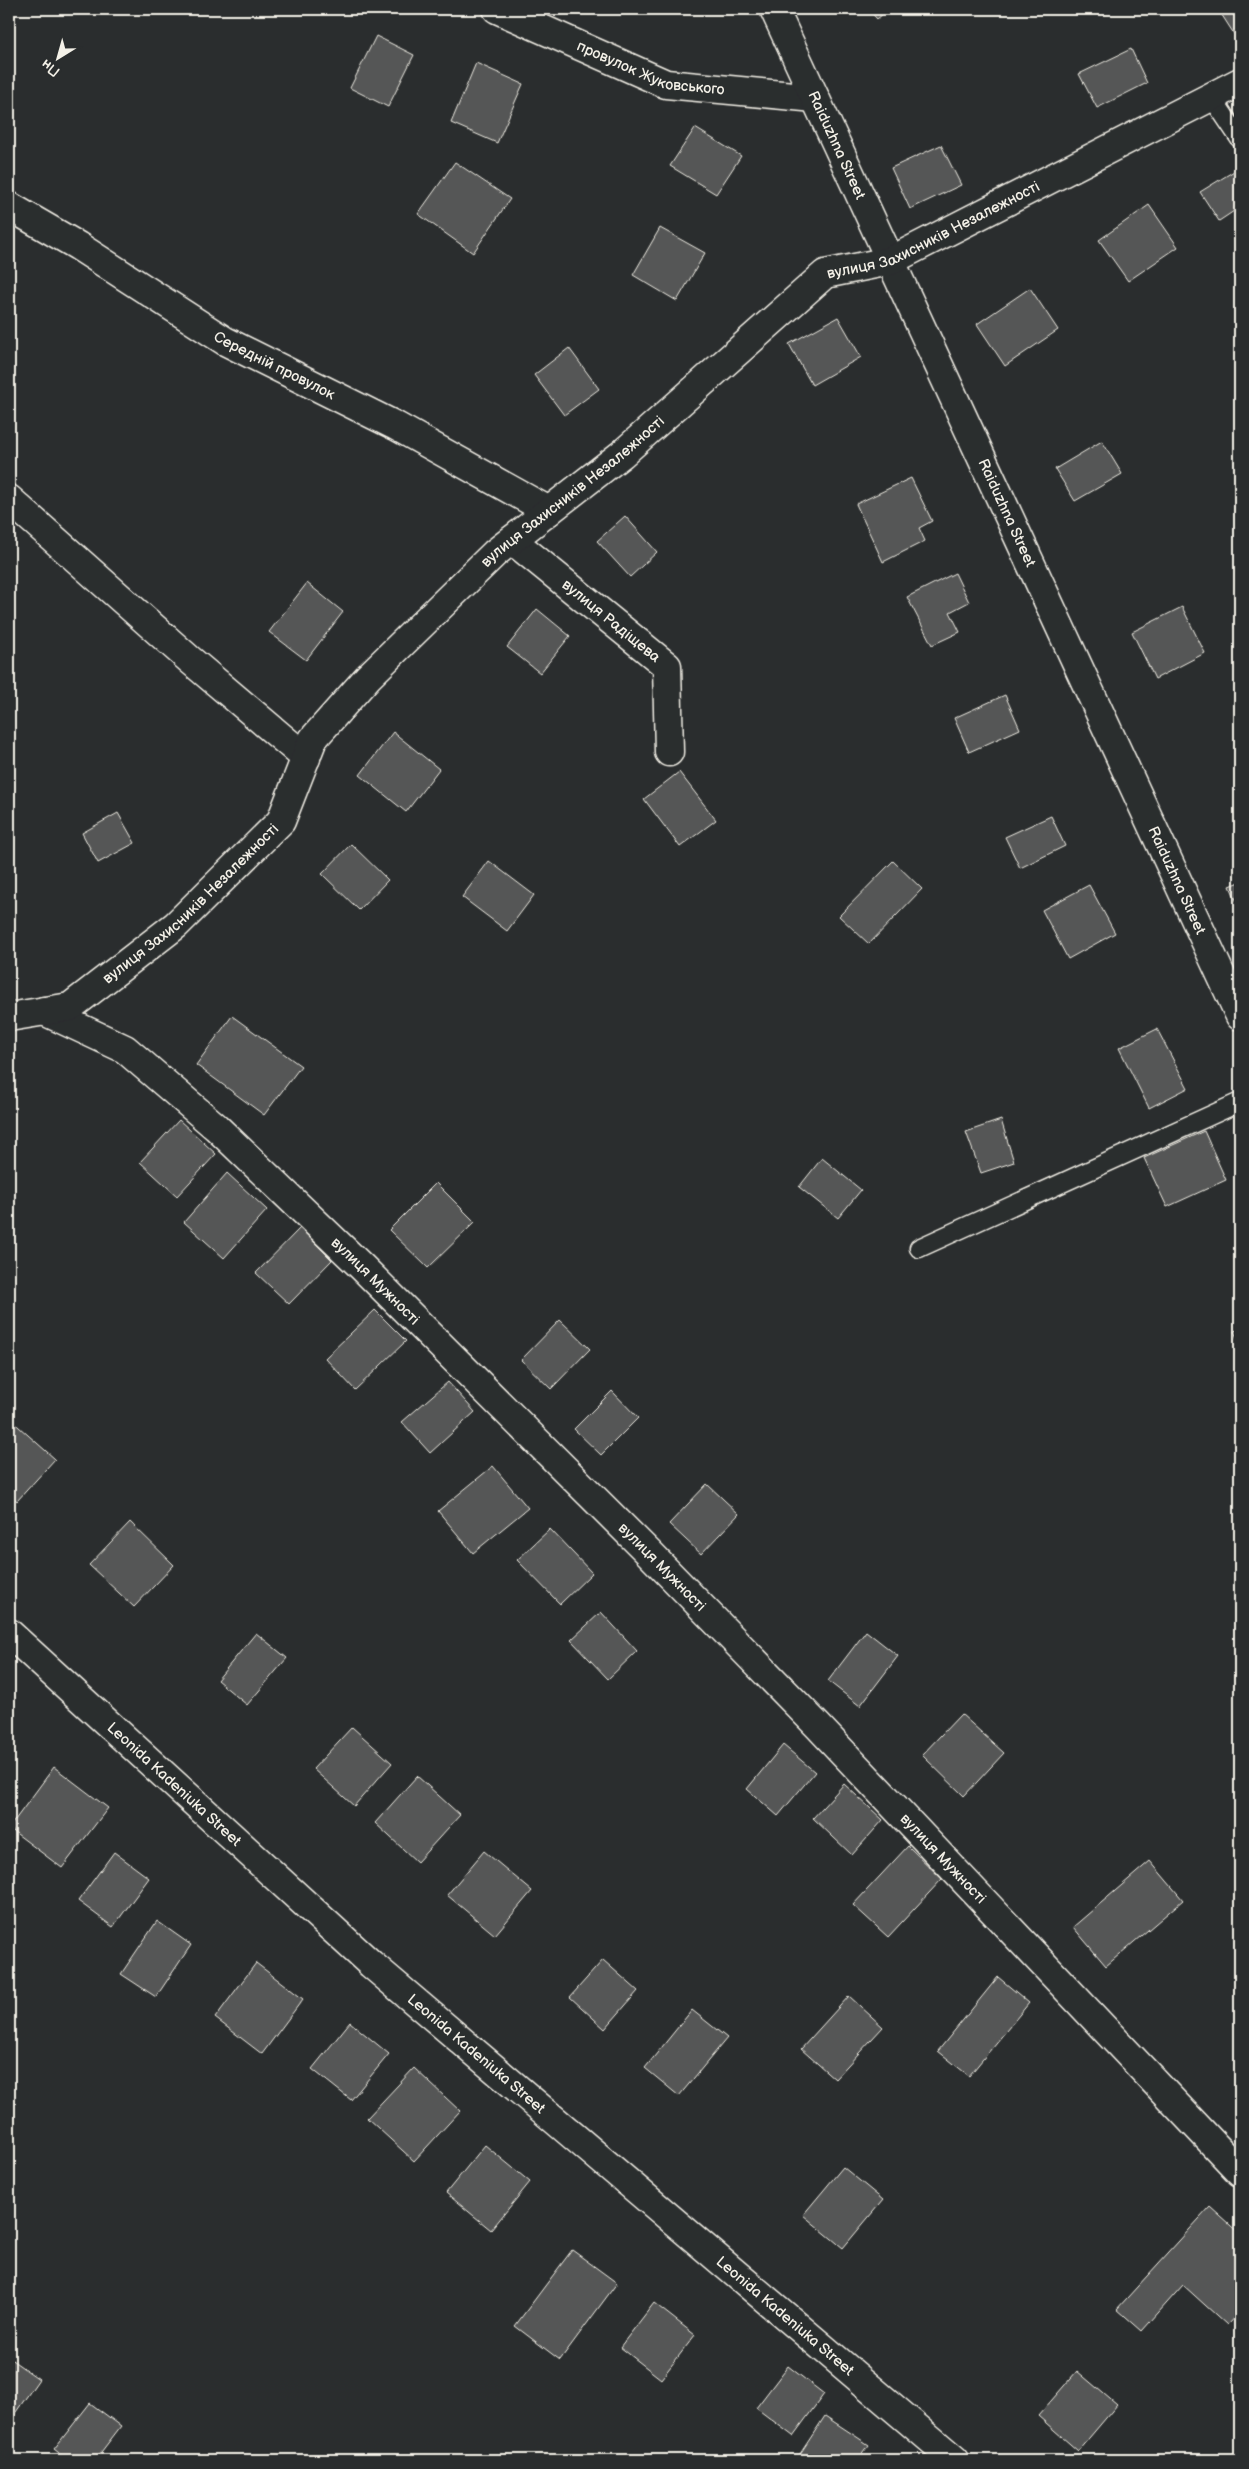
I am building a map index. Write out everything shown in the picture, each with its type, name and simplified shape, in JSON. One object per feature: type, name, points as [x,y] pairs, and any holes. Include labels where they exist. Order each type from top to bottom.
[{"type":"street","name":"провулок Жуковського","points":[[496,9],[666,84],[815,98]]},
{"type":"street","name":"Raiduzhna Street","points":[[774,9],[1240,1016]]},
{"type":"street","name":"вулиця Захисників Незалежності","points":[[9,1017],[70,1007],[176,925],[281,821],[313,739],[368,677],[495,553],[622,454],[825,274],[890,261],[1240,82]]},
{"type":"street","name":"Середній провулок","points":[[9,206],[78,246],[164,304],[225,341],[396,426],[549,511]]},
{"type":"street","points":[[9,499],[189,659],[306,758]]},
{"type":"street","name":"вулиця Радіщева","points":[[512,540],[668,666],[668,752]]},
{"type":"street","name":"вулиця Мужності","points":[[44,1011],[125,1049],[216,1127],[362,1267],[641,1545],[818,1726],[1240,2172]]},
{"type":"street","name":"Leonida Kadeniuka Street","points":[[9,1633],[371,1964],[955,2460]]},
{"type":"lane","points":[[1211,96],[1240,139]]},
{"type":"lane","points":[[919,1248],[1240,1102]]},
{"type":"building","points":[[868,9],[889,9],[877,19]]},
{"type":"building","points":[[1218,9],[1240,9],[1240,34],[1236,37]]},
{"type":"building","points":[[376,36],[414,55],[388,107],[350,88]]},
{"type":"building","points":[[1131,49],[1147,83],[1097,108],[1079,74]]},
{"type":"building","points":[[476,63],[523,84],[497,143],[451,123]]},
{"type":"building","points":[[695,128],[741,156],[716,194],[670,166]]},
{"type":"building","points":[[941,145],[961,185],[910,209],[891,168]]},
{"type":"building","points":[[455,162],[510,199],[473,253],[418,214]]},
{"type":"building","points":[[1239,168],[1240,207],[1219,221],[1200,192]]},
{"type":"building","points":[[1149,205],[1178,247],[1128,281],[1099,240]]},
{"type":"building","points":[[660,228],[705,253],[677,301],[633,275]]},
{"type":"building","points":[[1030,288],[1058,330],[1005,366],[977,324]]},
{"type":"building","points":[[838,317],[861,357],[812,385],[789,344]]},
{"type":"building","points":[[569,348],[599,389],[564,415],[534,375]]},
{"type":"building","points":[[1102,441],[1122,474],[1075,501],[1055,469]]},
{"type":"building","points":[[911,478],[932,521],[919,528],[925,541],[883,562],[856,504]]},
{"type":"building","points":[[625,516],[657,552],[630,577],[597,541]]},
{"type":"building","points":[[955,573],[969,602],[950,612],[960,632],[932,645],[907,597]]},
{"type":"building","points":[[307,583],[343,612],[306,660],[269,632]]},
{"type":"building","points":[[1182,607],[1205,653],[1155,679],[1132,632]]},
{"type":"building","points":[[537,609],[570,636],[540,673],[507,647]]},
{"type":"building","points":[[1005,695],[1020,729],[969,752],[954,718]]},
{"type":"building","points":[[393,732],[439,769],[406,812],[360,775]]},
{"type":"building","points":[[679,772],[716,820],[680,847],[644,799]]},
{"type":"building","points":[[118,813],[135,843],[98,863],[82,833]]},
{"type":"building","points":[[1051,816],[1065,846],[1020,868],[1005,837]]},
{"type":"building","points":[[351,844],[388,880],[359,910],[322,874]]},
{"type":"building","points":[[489,861],[534,895],[507,931],[462,897]]},
{"type":"building","points":[[893,861],[922,889],[869,944],[839,916]]},
{"type":"building","points":[[1240,882],[1240,909],[1230,886]]},
{"type":"building","points":[[1089,885],[1115,933],[1068,959],[1042,910]]},
{"type":"building","points":[[232,1016],[301,1066],[264,1115],[196,1065]]},
{"type":"building","points":[[1157,1029],[1188,1088],[1149,1108],[1119,1048]]},
{"type":"building","points":[[179,1120],[216,1154],[177,1196],[140,1162]]},
{"type":"building","points":[[1001,1120],[1014,1162],[981,1173],[966,1132]]},
{"type":"building","points":[[1204,1131],[1226,1180],[1167,1207],[1144,1158]]},
{"type":"building","points":[[822,1158],[861,1190],[838,1218],[799,1187]]},
{"type":"building","points":[[227,1173],[267,1210],[224,1258],[184,1222]]},
{"type":"building","points":[[436,1183],[475,1222],[428,1268],[389,1230]]},
{"type":"building","points":[[300,1228],[332,1260],[289,1304],[256,1273]]},
{"type":"building","points":[[375,1310],[406,1341],[355,1390],[325,1358]]},
{"type":"building","points":[[560,1320],[590,1349],[551,1389],[521,1360]]},
{"type":"building","points":[[1240,1329],[1240,1345],[1234,1331]]},
{"type":"building","points":[[448,1382],[475,1412],[430,1453],[402,1422]]},
{"type":"building","points":[[612,1391],[638,1418],[601,1455],[574,1429]]},
{"type":"building","points":[[10,1419],[55,1459],[17,1501],[9,1494]]},
{"type":"building","points":[[493,1466],[528,1508],[473,1553],[438,1511]]},
{"type":"building","points":[[707,1484],[739,1514],[701,1554],[669,1524]]},
{"type":"building","points":[[130,1522],[174,1565],[134,1607],[89,1565]]},
{"type":"building","points":[[550,1529],[592,1573],[560,1604],[517,1560]]},
{"type":"building","points":[[601,1612],[637,1651],[608,1679],[571,1640]]},
{"type":"building","points":[[866,1631],[898,1656],[860,1706],[828,1681]]},
{"type":"building","points":[[256,1633],[287,1658],[247,1705],[217,1680]]},
{"type":"building","points":[[961,1714],[1004,1753],[964,1796],[922,1755]]},
{"type":"building","points":[[352,1727],[392,1763],[354,1806],[313,1769]]},
{"type":"building","points":[[783,1745],[815,1772],[778,1816],[747,1789]]},
{"type":"building","points":[[54,1767],[108,1808],[62,1868],[9,1828]]},
{"type":"building","points":[[417,1776],[460,1815],[417,1862],[375,1823]]},
{"type":"building","points":[[844,1784],[883,1820],[852,1855],[813,1818]]},
{"type":"building","points":[[908,1846],[942,1879],[888,1937],[853,1905]]},
{"type":"building","points":[[484,1851],[532,1891],[495,1935],[447,1895]]},
{"type":"building","points":[[114,1852],[149,1878],[113,1927],[78,1901]]},
{"type":"building","points":[[1150,1861],[1183,1900],[1106,1966],[1073,1927]]},
{"type":"building","points":[[157,1921],[191,1945],[156,1997],[121,1974]]},
{"type":"building","points":[[603,1960],[638,1991],[605,2029],[570,1997]]},
{"type":"building","points":[[256,1963],[303,1999],[262,2054],[215,2018]]},
{"type":"building","points":[[998,1977],[1029,2003],[969,2076],[938,2051]]},
{"type":"building","points":[[849,1996],[883,2027],[835,2079],[801,2049]]},
{"type":"building","points":[[692,2010],[727,2038],[679,2096],[645,2068]]},
{"type":"building","points":[[350,2022],[389,2054],[351,2100],[312,2069]]},
{"type":"building","points":[[414,2068],[460,2111],[414,2161],[367,2118]]},
{"type":"building","points":[[485,2145],[530,2182],[491,2230],[446,2193]]},
{"type":"building","points":[[843,2167],[883,2200],[843,2248],[803,2215]]},
{"type":"building","points":[[1210,2207],[1240,2234],[1240,2311],[1227,2325],[1183,2285],[1142,2331],[1117,2309]]},
{"type":"building","points":[[572,2250],[617,2283],[560,2360],[515,2326]]},
{"type":"building","points":[[654,2303],[695,2335],[661,2379],[620,2347]]},
{"type":"building","points":[[9,2358],[39,2379],[9,2422]]},
{"type":"building","points":[[788,2366],[824,2394],[793,2436],[756,2408]]},
{"type":"building","points":[[1077,2371],[1117,2405],[1078,2451],[1038,2416]]},
{"type":"building","points":[[90,2403],[121,2426],[95,2460],[68,2460],[54,2449]]},
{"type":"building","points":[[825,2416],[869,2445],[858,2460],[796,2460]]}]
